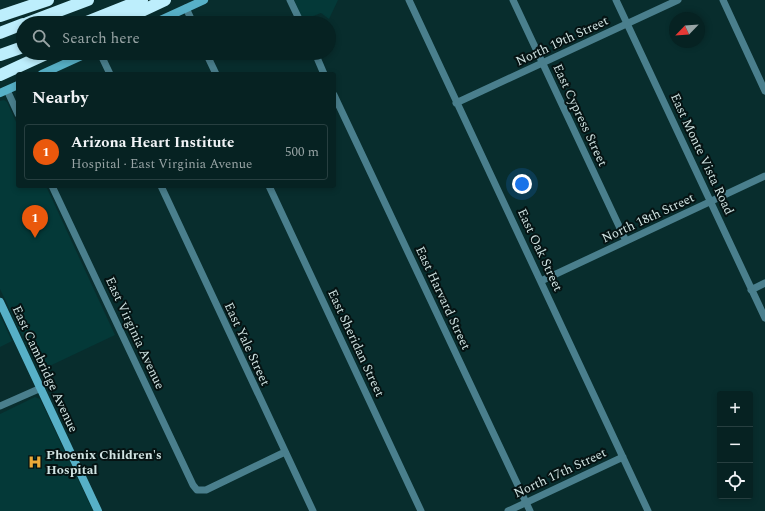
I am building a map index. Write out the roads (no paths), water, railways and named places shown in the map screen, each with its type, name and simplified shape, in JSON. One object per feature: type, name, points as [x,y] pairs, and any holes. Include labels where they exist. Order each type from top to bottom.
[{"type":"highway","points":[[0,16],[48,0]]},
{"type":"highway","points":[[46,16],[88,0]]},
{"type":"highway","points":[[102,16],[142,0]]},
{"type":"highway","points":[[131,16],[166,0]]},
{"type":"highway","points":[[0,33],[16,27]]},
{"type":"highway","points":[[0,55],[16,49]]},
{"type":"highway","points":[[0,75],[33,60]]},
{"type":"street","points":[[169,16],[204,0]]},
{"type":"street","points":[[290,0],[298,16]]},
{"type":"street","name":"East Oak Street","points":[[409,0],[648,511]]},
{"type":"street","name":"East Cypress Street","points":[[513,0],[626,241]]},
{"type":"street","name":"East Monte Vista Road","points":[[616,0],[765,318]]},
{"type":"street","name":"North 19th Street","points":[[456,103],[678,0]]},
{"type":"street","points":[[722,0],[765,91]]},
{"type":"street","points":[[186,8],[190,16]]},
{"type":"street","points":[[46,72],[73,60]]},
{"type":"street","points":[[103,60],[109,72]]},
{"type":"street","points":[[209,60],[215,72]]},
{"type":"street","points":[[318,60],[323,72]]},
{"type":"street","points":[[16,86],[3,92],[16,111]]},
{"type":"street","name":"East Harvard Street","points":[[336,99],[530,511]]},
{"type":"street","name":"North 18th Street","points":[[541,281],[765,176]]},
{"type":"street","name":"East Virginia Avenue","points":[[53,188],[197,490],[206,490],[285,452]]},
{"type":"street","name":"East Yale Street","points":[[162,188],[313,511]]},
{"type":"street","name":"East Sheridan Street","points":[[271,188],[421,511]]},
{"type":"street","points":[[751,290],[765,283]]},
{"type":"street","name":"East Cambridge Avenue","points":[[0,302],[98,511]]},
{"type":"street","points":[[0,406],[41,388]]},
{"type":"street","name":"North 17th Street","points":[[508,511],[623,457]]},
{"type":"place","name":"Arizona Heart Institute","points":[[35,238]]},
{"type":"place","name":"Phoenix Children's Hospital","points":[[35,462]]}]
